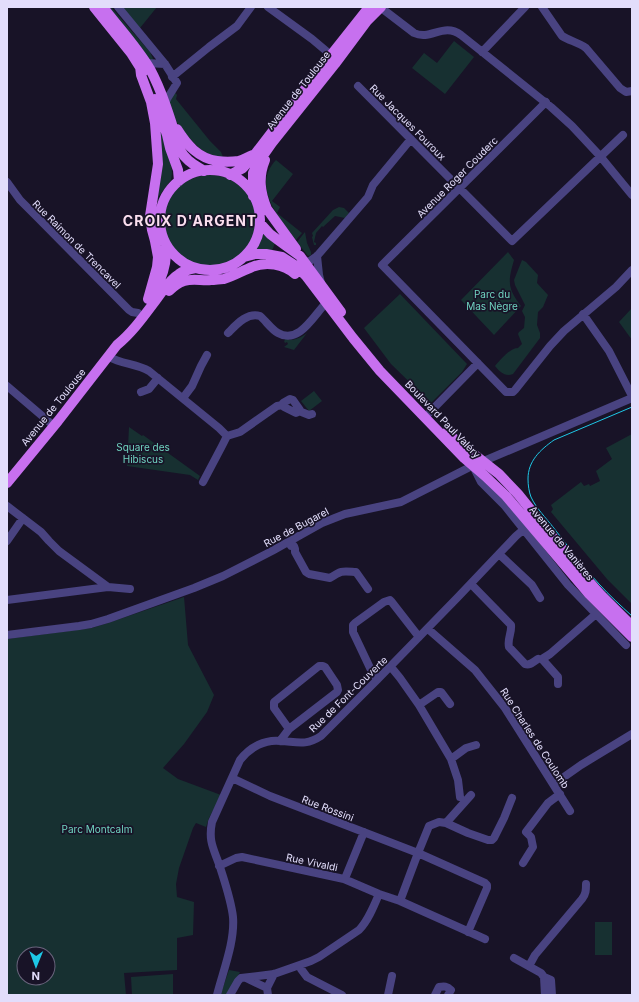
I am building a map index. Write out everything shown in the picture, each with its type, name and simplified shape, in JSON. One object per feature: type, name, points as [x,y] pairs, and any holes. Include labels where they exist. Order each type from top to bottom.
[{"type":"main road","points":[[94,7],[131,53],[143,64],[178,170],[179,181]]},
{"type":"main road","points":[[103,7],[134,46],[143,64],[158,86],[182,155],[204,171]]},
{"type":"main road","name":"Avenue de Toulouse","points":[[230,175],[243,168],[252,158],[331,55],[374,8]]},
{"type":"main road","name":"Avenue de Toulouse","points":[[254,196],[253,173],[258,163],[374,8]]},
{"type":"main road","points":[[143,64],[141,76],[151,102],[155,123],[158,164],[150,216],[158,257],[149,303]]},
{"type":"main road","points":[[171,122],[176,126],[189,146],[205,158],[230,162],[255,154]]},
{"type":"main road","points":[[272,143],[272,147],[265,159],[260,175],[261,192],[268,209],[302,259]]},
{"type":"main road","points":[[204,171],[218,171],[230,175],[244,184],[254,196],[259,209],[260,223],[257,237],[244,258],[232,265],[214,270],[196,268],[175,256],[165,243],[160,226],[160,217],[164,200],[169,192],[179,181],[191,174],[204,171]]},
{"type":"main road","name":"Boulevard Paul Valéry","points":[[260,223],[274,237],[302,259],[326,303],[380,371],[472,466]]},
{"type":"main road","name":"Avenue de Toulouse","points":[[117,345],[126,338],[149,303],[160,281],[166,267],[167,256],[165,243]]},
{"type":"main road","name":"Boulevard Paul Valéry","points":[[244,258],[255,254],[266,254],[282,257],[296,266],[319,288],[370,349],[429,413],[452,437],[483,462]]},
{"type":"main road","points":[[149,303],[183,281],[223,279],[251,267],[265,264],[278,265],[291,270],[319,288]]},
{"type":"main road","name":"Avenue de Toulouse","points":[[7,483],[109,357],[121,336],[138,313],[179,274],[186,270],[196,268]]},
{"type":"main road","name":"Avenue de Vanières","points":[[483,462],[498,474],[518,494],[585,577],[632,626]]},
{"type":"main road","name":"Avenue de Vanières","points":[[472,466],[506,496],[629,641]]},
{"type":"street","points":[[118,7],[175,80]]},
{"type":"street","points":[[165,104],[175,80],[237,26],[251,7]]},
{"type":"street","points":[[268,7],[312,39],[331,55]]},
{"type":"street","points":[[482,52],[525,7]]},
{"type":"street","points":[[542,7],[562,36],[566,39],[581,44],[620,88],[626,92],[632,91]]},
{"type":"street","points":[[374,8],[419,35],[445,30],[454,30],[461,35],[546,102],[572,126],[600,156],[632,195]]},
{"type":"street","points":[[143,64],[164,64]]},
{"type":"street","name":"Rue Jacques Fouroux","points":[[358,86],[512,241],[600,156]]},
{"type":"street","name":"Avenue Roger Couderc","points":[[478,363],[382,266],[546,102]]},
{"type":"street","points":[[600,156],[623,135]]},
{"type":"street","points":[[302,259],[310,261],[317,256],[368,198],[373,185],[411,139]]},
{"type":"street","name":"Rue Raimon de Trencavel","points":[[7,182],[20,200],[55,236],[129,310],[138,313]]},
{"type":"street","points":[[317,256],[319,288]]},
{"type":"street","points":[[429,413],[478,363],[506,392],[513,392],[564,331],[616,287],[632,270]]},
{"type":"street","points":[[228,333],[242,319],[257,315],[260,316],[277,333],[294,335],[302,331],[326,303]]},
{"type":"street","points":[[583,314],[609,351],[632,397]]},
{"type":"street","points":[[183,398],[192,386],[207,355]]},
{"type":"street","points":[[109,357],[116,361],[142,367],[220,428],[227,436]]},
{"type":"street","points":[[141,392],[149,389],[158,378]]},
{"type":"street","points":[[7,386],[54,426]]},
{"type":"street","name":"Rue de Bugarel","points":[[7,635],[79,626],[108,619],[194,588],[219,578],[272,551],[292,547],[322,523],[345,514],[402,502],[472,466],[632,397]]},
{"type":"street","points":[[203,482],[227,436],[240,432],[278,406],[283,405],[296,413],[299,411],[309,415],[312,414]]},
{"type":"street","name":"Boulevard Paul Valéry","points":[[472,466],[481,482],[505,506],[568,586],[596,614],[629,641]]},
{"type":"street","points":[[7,506],[42,532],[59,551],[108,588]]},
{"type":"street","points":[[7,541],[23,518]]},
{"type":"street","name":"Rue de Font-Couverte","points":[[216,995],[231,945],[233,927],[231,906],[211,843],[210,831],[212,822],[240,760],[250,749],[271,741],[280,740],[301,743],[314,740],[321,736],[391,667],[516,536],[524,530]]},
{"type":"street","points":[[292,547],[306,572],[309,574],[330,578],[342,571],[356,572],[368,589]]},
{"type":"street","points":[[499,554],[532,585],[540,598]]},
{"type":"street","points":[[471,584],[511,625],[512,628],[508,644],[509,647],[524,664],[530,664],[538,659]]},
{"type":"street","points":[[7,600],[108,588],[130,589]]},
{"type":"street","points":[[377,680],[353,632],[353,625],[355,622],[384,602],[390,600],[419,637]]},
{"type":"street","points":[[558,684],[558,677],[542,659],[550,654],[596,614]]},
{"type":"street","name":"Rue Charles de Coulomb","points":[[428,629],[477,672],[507,710],[570,811]]},
{"type":"street","points":[[280,740],[289,729],[337,692],[337,685],[325,667],[319,666],[275,700],[274,708],[289,729]]},
{"type":"street","points":[[391,667],[419,706],[451,759],[458,780],[460,797]]},
{"type":"street","points":[[419,706],[438,692],[441,692],[450,704]]},
{"type":"street","points":[[554,784],[581,765],[632,734]]},
{"type":"street","points":[[451,759],[466,748],[476,745]]},
{"type":"street","name":"Rue Rossini","points":[[232,778],[270,796],[418,853],[485,883],[487,888],[468,932]]},
{"type":"street","points":[[523,864],[533,847],[531,837],[526,832],[548,803],[560,794]]},
{"type":"street","points":[[446,823],[471,795]]},
{"type":"street","points":[[400,901],[429,826],[438,822],[446,823],[468,833],[492,840],[504,818],[512,798]]},
{"type":"street","points":[[344,879],[364,832]]},
{"type":"street","name":"Rue Vivaldi","points":[[219,866],[236,858],[242,857],[344,879],[400,901],[485,939]]},
{"type":"street","points":[[529,966],[535,955],[585,895],[586,884]]},
{"type":"street","points":[[230,995],[241,978],[274,974],[300,965],[319,957],[359,930],[379,894]]},
{"type":"street","points":[[514,958],[551,980],[552,995]]},
{"type":"street","points":[[300,965],[301,970],[307,977],[342,995]]},
{"type":"street","points":[[245,977],[268,992],[274,974]]},
{"type":"street","points":[[388,995],[392,976]]},
{"type":"street","points":[[544,977],[544,995]]},
{"type":"street","points":[[434,995],[439,987],[444,986],[450,990],[448,995]]},
{"type":"green space","points":[[106,7],[111,7],[150,52],[154,61],[148,61]]},
{"type":"green space","points":[[122,7],[157,7],[140,28]]},
{"type":"green space","points":[[454,41],[474,57],[445,94],[412,68],[424,53],[437,63]]},
{"type":"green space","points":[[174,91],[177,95],[176,99],[210,141],[221,152],[223,157],[212,155],[202,150],[188,137],[179,125],[169,106]]},
{"type":"green space","points":[[156,116],[171,162],[172,173],[171,180],[159,196],[156,205]]},
{"type":"green space","points":[[276,160],[293,174],[272,201],[280,207],[277,213],[302,233],[296,240],[282,222],[270,202],[267,191],[266,180],[269,170]]},
{"type":"green space","points":[[210,175],[228,179],[242,189],[252,203],[256,221],[252,239],[242,253],[228,263],[210,267],[192,263],[178,253],[168,239],[164,221],[168,203],[178,189],[192,179]]},
{"type":"green space","points":[[339,207],[344,208],[349,213],[345,218],[335,216],[323,227],[322,226],[316,233],[314,242],[316,245],[314,245],[312,233],[333,210]]},
{"type":"green space","points":[[263,232],[275,243],[272,251],[255,251]]},
{"type":"green space","points":[[305,232],[307,243],[311,252],[311,255],[308,256],[297,242]]},
{"type":"green space","name":"Parc du Mas Nègre","points":[[508,252],[514,260],[510,279],[511,289],[516,300],[521,306],[494,335],[461,300]]},
{"type":"green space","points":[[522,260],[526,262],[538,275],[537,283],[548,295],[543,307],[538,312],[537,325],[540,338],[513,374],[508,375],[501,372],[495,366],[509,352],[518,348],[522,344],[518,334],[524,328],[525,317],[522,311],[525,305],[514,280]]},
{"type":"green space","points":[[400,294],[467,364],[462,372],[431,403],[391,364],[364,328]]},
{"type":"green space","points":[[632,308],[632,340],[619,322]]},
{"type":"green space","points":[[307,333],[294,350],[284,347],[288,344],[284,341],[285,338],[289,338],[289,340],[294,339]]},
{"type":"green space","points":[[314,391],[322,401],[309,411],[301,401]]},
{"type":"green space","name":"Square des Hibiscus","points":[[129,427],[142,436],[143,435],[200,476],[198,480],[190,475],[127,466]]},
{"type":"green space","points":[[632,434],[632,604],[607,579],[551,512],[553,509],[551,505],[581,482],[584,486],[589,484],[590,486],[600,481],[596,471],[612,459],[606,448]]},
{"type":"green space","name":"Parc Montcalm","points":[[184,597],[188,645],[214,695],[207,712],[184,744],[163,768],[178,779],[221,795],[206,827],[196,823],[193,828],[179,868],[176,884],[177,897],[194,902],[193,935],[177,938],[177,970],[124,973],[126,995],[7,995],[7,639],[92,628]]},
{"type":"green space","points":[[595,922],[612,922],[612,955],[595,955]]},
{"type":"green space","points":[[229,970],[240,972],[228,995],[223,995],[221,993]]},
{"type":"green space","points":[[173,974],[173,995],[132,995],[131,977]]},
{"type":"tram line","points":[[632,407],[554,440],[536,456],[530,467],[528,479],[530,495],[538,509],[593,577],[632,616]]},
{"type":"district","name":"CROIX D'ARGENT","points":[[190,221]]}]
